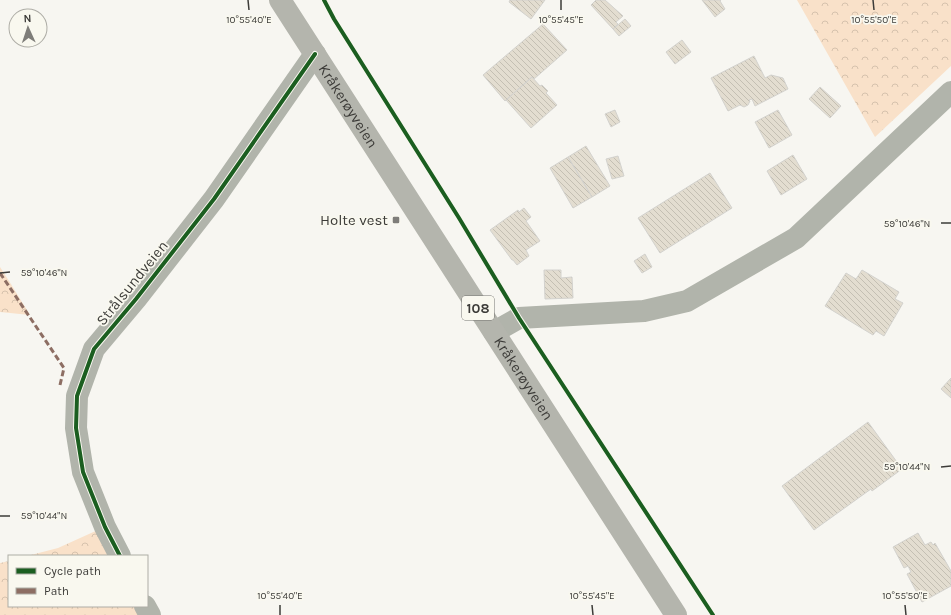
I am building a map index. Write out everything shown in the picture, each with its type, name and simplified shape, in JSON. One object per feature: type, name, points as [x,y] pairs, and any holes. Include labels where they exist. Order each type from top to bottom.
[{"type":"main road","name":"Kråkerøyveien","points":[[280,0],[676,615]]},
{"type":"street","name":"Strålsundveien","points":[[120,555],[105,526],[83,472],[76,428],[77,396],[94,349],[136,299],[214,199],[315,54]]},
{"type":"street","points":[[494,332],[519,318],[644,311],[687,301],[796,238],[951,92]]},
{"type":"green space","points":[[797,0],[951,0],[951,66],[875,137]]},
{"type":"green space","points":[[0,267],[9,281],[30,315],[0,312]]},
{"type":"green space","points":[[100,529],[113,555],[31,555],[58,548]]},
{"type":"green space","points":[[8,561],[8,607],[139,607],[143,615],[0,615],[0,563]]},
{"type":"building","points":[[510,0],[545,0],[531,19],[509,2]]},
{"type":"building","points":[[596,0],[605,0],[623,16],[616,22],[618,24],[613,29],[591,5]]},
{"type":"building","points":[[702,0],[721,0],[720,1],[725,9],[715,17]]},
{"type":"building","points":[[625,19],[631,26],[619,36],[613,29]]},
{"type":"building","points":[[543,24],[567,50],[534,79],[532,77],[505,101],[483,75]]},
{"type":"building","points":[[682,40],[691,52],[675,64],[666,52]]},
{"type":"building","points":[[754,56],[765,78],[771,75],[783,78],[788,89],[755,106],[752,99],[749,100],[748,105],[744,107],[740,105],[728,111],[711,78]]},
{"type":"building","points":[[532,77],[540,86],[542,85],[548,91],[546,93],[557,105],[531,128],[506,100]]},
{"type":"building","points":[[820,87],[841,106],[830,118],[809,99]]},
{"type":"building","points":[[615,110],[620,122],[611,127],[605,114]]},
{"type":"building","points":[[778,110],[792,135],[769,148],[755,122]]},
{"type":"building","points":[[586,146],[610,186],[592,197],[568,157]]},
{"type":"building","points":[[793,155],[807,179],[781,195],[767,171]]},
{"type":"building","points":[[618,156],[624,176],[612,179],[606,159]]},
{"type":"building","points":[[568,157],[592,197],[573,208],[550,168]]},
{"type":"building","points":[[710,173],[732,208],[660,253],[638,218]]},
{"type":"building","points":[[524,208],[531,217],[526,221],[540,241],[526,250],[529,256],[517,265],[490,230],[518,210],[519,212]]},
{"type":"building","points":[[645,254],[652,267],[642,273],[634,261]]},
{"type":"building","points":[[544,270],[561,270],[561,278],[572,277],[573,298],[545,299]]},
{"type":"building","points":[[862,270],[899,292],[895,299],[903,303],[884,336],[876,331],[873,335],[825,306],[846,273],[856,279]]},
{"type":"building","points":[[951,378],[951,398],[941,389]]},
{"type":"building","points":[[868,422],[902,469],[872,491],[871,489],[814,530],[782,486]]},
{"type":"building","points":[[918,533],[925,545],[931,542],[933,545],[935,543],[951,571],[951,586],[922,602],[907,574],[911,572],[908,566],[904,568],[893,547]]},
{"type":"marked path","points":[[0,273],[64,368],[60,385]]},
{"type":"cycle path","points":[[324,0],[334,19],[459,218],[519,318],[713,615]]},
{"type":"cycle path","points":[[119,555],[105,527],[83,472],[76,428],[77,396],[94,349],[136,299],[214,199],[315,54]]},
{"type":"place","name":"Holte vest","points":[[396,220]]}]
